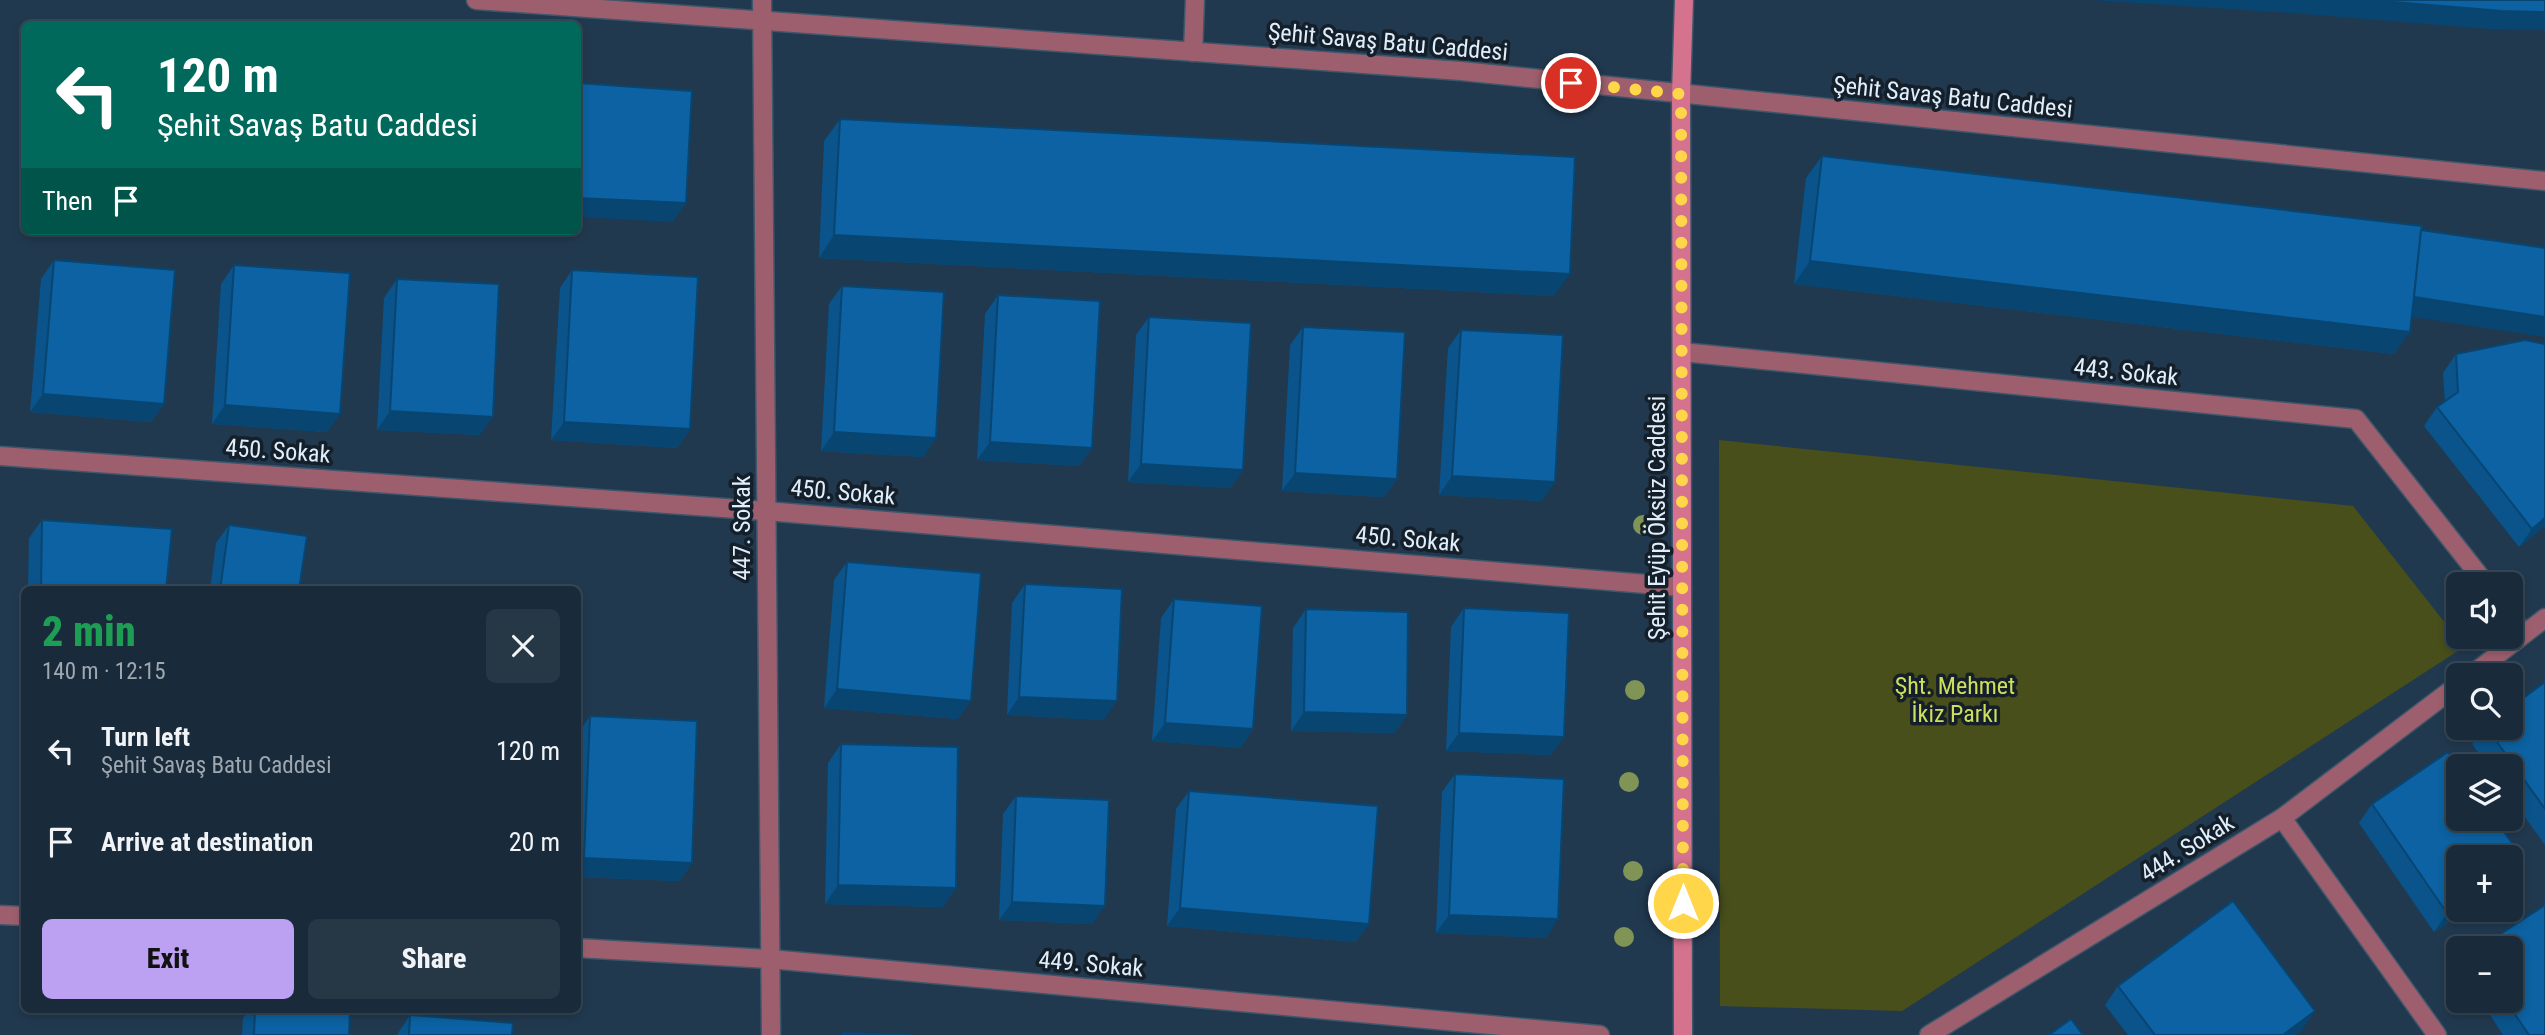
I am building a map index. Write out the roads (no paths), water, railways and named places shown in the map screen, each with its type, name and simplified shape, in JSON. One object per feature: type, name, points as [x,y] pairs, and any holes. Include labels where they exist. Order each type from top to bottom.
[{"type":"street","name":"Şehit Savaş Batu Caddesi","points":[[476,0],[1461,72],[2545,181]]},
{"type":"street","name":"447. Sokak","points":[[762,0],[771,1035]]},
{"type":"street","points":[[1193,52],[1195,0]]},
{"type":"street","name":"Şehit Eyüp Öksüz Caddesi","points":[[1683,1035],[1681,94],[1684,0]]},
{"type":"street","name":"443. Sokak","points":[[1682,352],[2356,419],[2477,572]]},
{"type":"street","name":"450. Sokak","points":[[0,456],[766,510],[1682,587]]},
{"type":"street","points":[[2487,663],[2545,618]]},
{"type":"street","name":"444. Sokak","points":[[1929,1035],[2282,818],[2446,694]]},
{"type":"street","points":[[2282,818],[2437,1035]]},
{"type":"street","points":[[0,915],[21,916]]},
{"type":"street","name":"449. Sokak","points":[[581,948],[770,959],[1600,1035]]},
{"type":"park label","name":"Şht. Mehmet İkiz Parkı","points":[[1955,700]]}]
